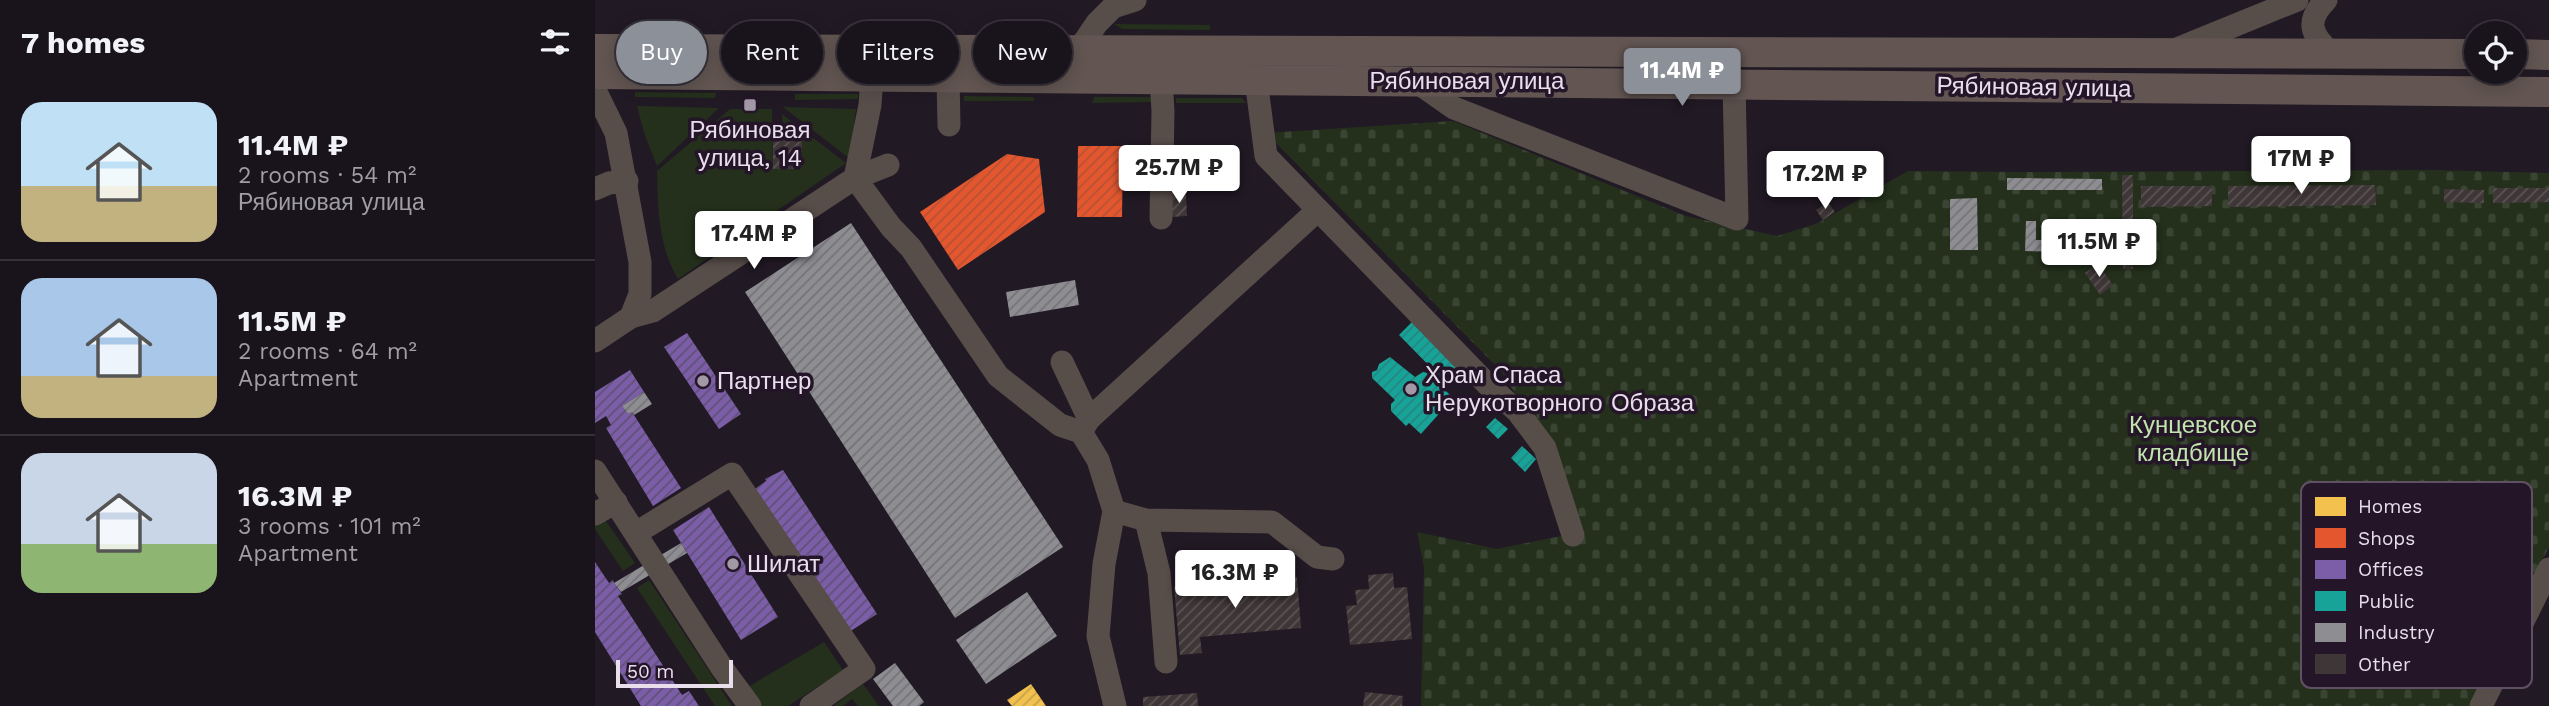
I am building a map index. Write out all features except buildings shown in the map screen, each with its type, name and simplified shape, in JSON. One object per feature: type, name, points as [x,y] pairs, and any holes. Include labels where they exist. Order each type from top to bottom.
[{"type":"main road","name":"Рябиновая улица","points":[[595,49],[2464,54]]},
{"type":"main road","points":[[2527,54],[2549,55]]},
{"type":"main road","name":"Рябиновая улица","points":[[595,74],[837,76]]},
{"type":"main road","name":"Рябиновая улица","points":[[959,77],[2549,92]]},
{"type":"main road","points":[[2519,91],[2549,98]]},
{"type":"street","points":[[1078,51],[1097,23],[1113,7],[1135,0]]},
{"type":"street","points":[[2167,52],[2297,0]]},
{"type":"street","points":[[2326,0],[2315,11],[2312,28],[2320,43],[2330,52]]},
{"type":"street","points":[[1161,79],[1161,218]]},
{"type":"street","points":[[1256,80],[1266,156],[1488,385],[1518,411],[1545,448],[1573,536]]},
{"type":"street","points":[[1414,80],[1454,108],[1737,219],[1734,83]]},
{"type":"street","points":[[871,84],[870,105],[855,178],[891,227],[911,248],[998,376],[1060,425],[1085,426],[1318,210]]},
{"type":"street","points":[[948,84],[949,125]]},
{"type":"street","points":[[595,90],[617,133],[640,262],[641,294],[631,317]]},
{"type":"street","points":[[596,338],[631,317],[653,311],[855,178],[888,165]]},
{"type":"street","points":[[595,189],[609,183],[627,181]]},
{"type":"street","points":[[1062,362],[1114,511],[1104,564],[1098,636],[1115,706]]},
{"type":"street","points":[[595,471],[722,668],[750,706]]},
{"type":"street","points":[[636,533],[732,474],[864,669],[811,706]]},
{"type":"street","points":[[595,514],[615,502]]},
{"type":"street","points":[[1114,511],[1146,520],[1272,522],[1317,557],[1333,559]]},
{"type":"street","points":[[1146,520],[1159,573],[1167,662]]},
{"type":"street","points":[[2532,603],[2549,569]]},
{"type":"street","points":[[2481,706],[2490,688]]},
{"type":"green space","points":[[1114,24],[1210,25],[1210,30],[1122,29]]},
{"type":"green space","points":[[635,92],[716,93],[715,98],[635,97]]},
{"type":"green space","points":[[795,94],[858,94],[858,99],[795,100]]},
{"type":"green space","points":[[964,96],[1033,97],[1035,101],[964,101]]},
{"type":"green space","points":[[1094,97],[1153,97],[1153,102],[1092,103]]},
{"type":"green space","points":[[1176,98],[1242,98],[1246,103],[1176,103]]},
{"type":"green space","points":[[637,106],[719,108],[657,166]]},
{"type":"green space","points":[[783,107],[856,109],[850,159]]},
{"type":"green space","points":[[730,109],[772,109],[773,169],[802,169],[802,138],[783,138],[782,114],[846,163],[678,279],[663,240],[657,171]]},
{"type":"green space","name":"Кунцевское кладбище","points":[[1453,121],[1686,216],[1777,236],[1818,223],[1908,171],[2430,170],[2549,173],[2549,547],[2532,581],[2532,482],[2301,482],[2301,688],[2478,688],[2469,706],[1421,706],[1424,568],[1417,532],[1497,549],[1566,535],[1523,406],[1501,371],[1266,133]]},
{"type":"green space","points":[[604,518],[635,563],[623,571],[595,529],[595,524]]},
{"type":"green space","points":[[649,580],[732,706],[715,706],[637,588]]},
{"type":"green space","points":[[824,642],[843,670],[788,706],[759,706],[746,688]]},
{"type":"green space","points":[[863,684],[879,706],[858,706],[852,699],[843,706],[833,706]]},
{"type":"place","name":"Рябиновая улица, 14","points":[[750,105]]},
{"type":"place","name":"Партнер","points":[[703,381]]},
{"type":"place","name":"Храм Спаса Нерукотворного Образа","points":[[1411,389]]},
{"type":"place","name":"Шилат","points":[[733,564]]}]
